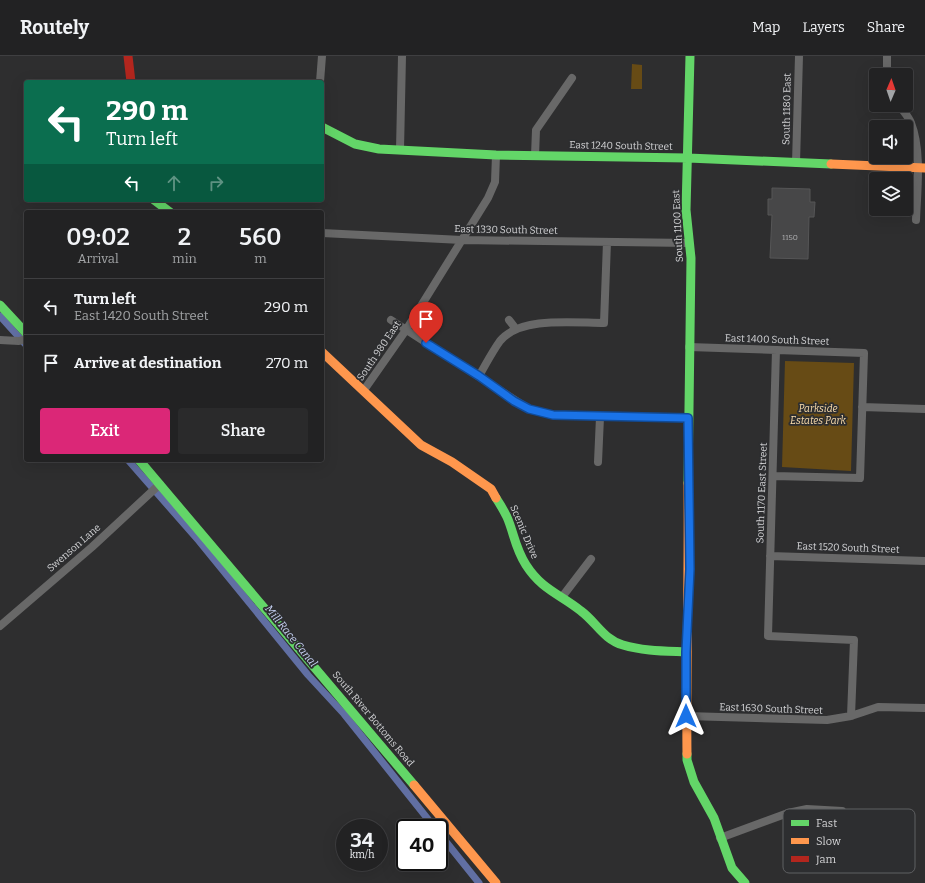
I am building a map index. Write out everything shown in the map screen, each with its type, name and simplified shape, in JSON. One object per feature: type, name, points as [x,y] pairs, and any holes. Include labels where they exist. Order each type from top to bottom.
[{"type":"street","points":[[128,56],[131,80]]},
{"type":"street","points":[[320,80],[322,56]]},
{"type":"street","points":[[400,150],[402,56]]},
{"type":"street","name":"South 1100 East","points":[[690,56],[686,210],[691,258],[688,418],[690,569],[686,652],[687,760],[694,782],[714,818],[732,868],[745,883]]},
{"type":"street","name":"South 1180 East","points":[[796,163],[799,56]]},
{"type":"street","points":[[887,56],[887,68]]},
{"type":"street","points":[[535,156],[536,130],[572,78]]},
{"type":"street","points":[[904,112],[911,123],[921,168],[916,220]]},
{"type":"street","name":"East 1240 South Street","points":[[324,128],[346,141],[363,147],[400,150],[496,155],[688,158],[921,168]]},
{"type":"street","name":"South 980 East","points":[[364,390],[406,330],[488,198],[495,182],[496,155]]},
{"type":"street","points":[[157,202],[167,210]]},
{"type":"street","name":"East 1330 South Street","points":[[324,234],[462,240],[689,243]]},
{"type":"street","points":[[479,376],[501,340],[516,329],[536,324],[604,323],[607,242]]},
{"type":"street","points":[[0,305],[24,338]]},
{"type":"street","points":[[391,320],[479,376],[514,401],[529,409],[553,415],[688,418]]},
{"type":"street","points":[[509,320],[516,329]]},
{"type":"street","points":[[0,340],[24,338]]},
{"type":"street","name":"East 1400 South Street","points":[[690,347],[864,353],[862,407]]},
{"type":"street","name":"South 1170 East Street","points":[[776,350],[768,636],[854,640],[851,716]]},
{"type":"street","name":"Scenic Drive","points":[[324,354],[421,445],[452,462],[491,489],[508,517],[514,542],[525,564],[548,590],[562,597],[582,611],[605,636],[621,645],[640,649],[686,652]]},
{"type":"street","points":[[773,476],[860,478],[862,407],[925,409]]},
{"type":"street","points":[[598,462],[600,417]]},
{"type":"street","name":"South River Bottoms Road","points":[[140,462],[158,486],[496,883]]},
{"type":"street","name":"Swenson Lane","points":[[0,626],[92,547],[158,486]]},
{"type":"street","name":"East 1520 South Street","points":[[770,556],[925,561]]},
{"type":"street","points":[[562,597],[591,559]]},
{"type":"street","name":"East 1630 South Street","points":[[686,716],[827,720],[851,716],[878,707],[925,708]]},
{"type":"street","points":[[720,838],[783,815]]},
{"type":"green space","points":[[632,64],[642,65],[642,89],[631,89]]},
{"type":"green space","name":"Parkside Estates Park","points":[[785,361],[854,363],[851,471],[782,467]]},
{"type":"building","points":[[772,188],[810,189],[810,202],[815,202],[814,217],[809,217],[808,259],[770,258],[772,215],[768,215],[768,199],[772,199]]},
{"type":"waterway","name":"Mill Race Canal","points":[[0,316],[24,343]]},
{"type":"waterway","name":"Mill Race Canal","points":[[130,462],[199,541],[308,675],[344,714],[428,819]]},
{"type":"waterway","name":"Mill Race Canal","points":[[448,844],[479,883]]},
{"type":"traffic: fast","points":[[688,483],[691,258],[686,210],[690,56]]},
{"type":"traffic: fast","points":[[324,128],[355,144],[379,149],[496,155],[688,158],[831,164]]},
{"type":"traffic: fast","points":[[157,202],[167,210]]},
{"type":"traffic: fast","points":[[0,305],[24,331]]},
{"type":"traffic: fast","points":[[141,462],[414,785]]},
{"type":"traffic: fast","points":[[496,498],[507,517],[522,559],[532,573],[545,586],[586,615],[605,635],[616,643],[631,647],[646,650],[686,652]]},
{"type":"traffic: fast","points":[[687,754],[687,760],[694,782],[714,818],[732,868],[745,883]]},
{"type":"traffic: slow","points":[[831,164],[925,168]]},
{"type":"traffic: slow","points":[[324,354],[421,445],[452,462],[491,489],[496,498]]},
{"type":"traffic: slow","points":[[687,754],[688,483]]},
{"type":"traffic: slow","points":[[414,785],[496,883]]},
{"type":"traffic: jam","points":[[128,56],[131,80]]},
{"type":"route","points":[[426,343],[479,376],[514,401],[538,412],[553,415],[688,418],[690,569],[686,652],[686,716]]}]
